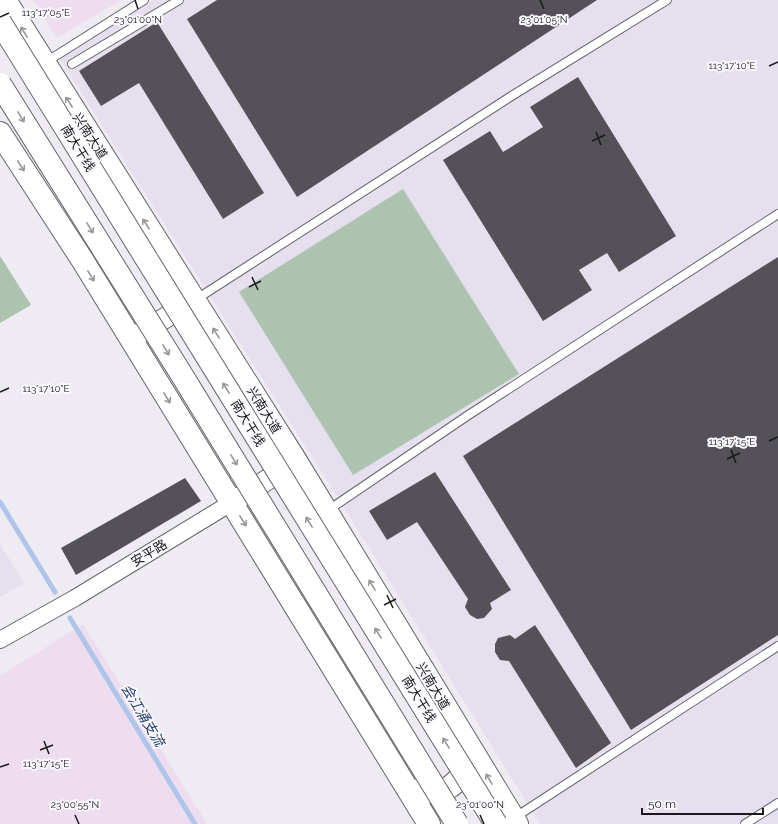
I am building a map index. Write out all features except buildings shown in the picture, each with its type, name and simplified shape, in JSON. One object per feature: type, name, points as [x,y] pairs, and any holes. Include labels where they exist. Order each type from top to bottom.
[{"type":"main road","name":"兴南大道","points":[[5,0],[327,511],[465,738],[509,822]]},
{"type":"main road","name":"南大干线","points":[[0,22],[509,822]]},
{"type":"main road","points":[[0,84],[180,372],[457,824]]},
{"type":"main road","points":[[0,133],[232,502],[429,824]]},
{"type":"main road","points":[[400,777],[423,794],[447,789],[460,777],[469,761],[465,738]]},
{"type":"street","points":[[131,340],[195,300]]},
{"type":"street","name":"安平路","points":[[0,640],[75,598],[296,461]]},
{"type":"lane","points":[[44,63],[144,0]]},
{"type":"lane","points":[[72,64],[179,0]]},
{"type":"lane","points":[[195,300],[510,97],[667,0]]},
{"type":"lane","points":[[327,511],[480,408],[778,214]]},
{"type":"lane","points":[[509,822],[778,646]]},
{"type":"lane","points":[[745,824],[778,803]]},
{"type":"shaded area","points":[[33,0],[121,0],[57,38]]},
{"type":"shaded area","points":[[153,0],[778,0],[778,824],[540,824],[340,501],[60,59]]},
{"type":"shaded area","points":[[0,544],[24,583],[0,597]]},
{"type":"shaded area","points":[[83,624],[207,824],[0,824],[0,676]]},
{"type":"green space","points":[[403,189],[519,374],[353,475],[239,292]]},
{"type":"green space","points":[[0,256],[31,305],[0,323]]},
{"type":"waterway","name":"会江涌支流","points":[[0,502],[55,592]]},
{"type":"waterway","name":"会江涌支流","points":[[70,618],[195,824]]}]
